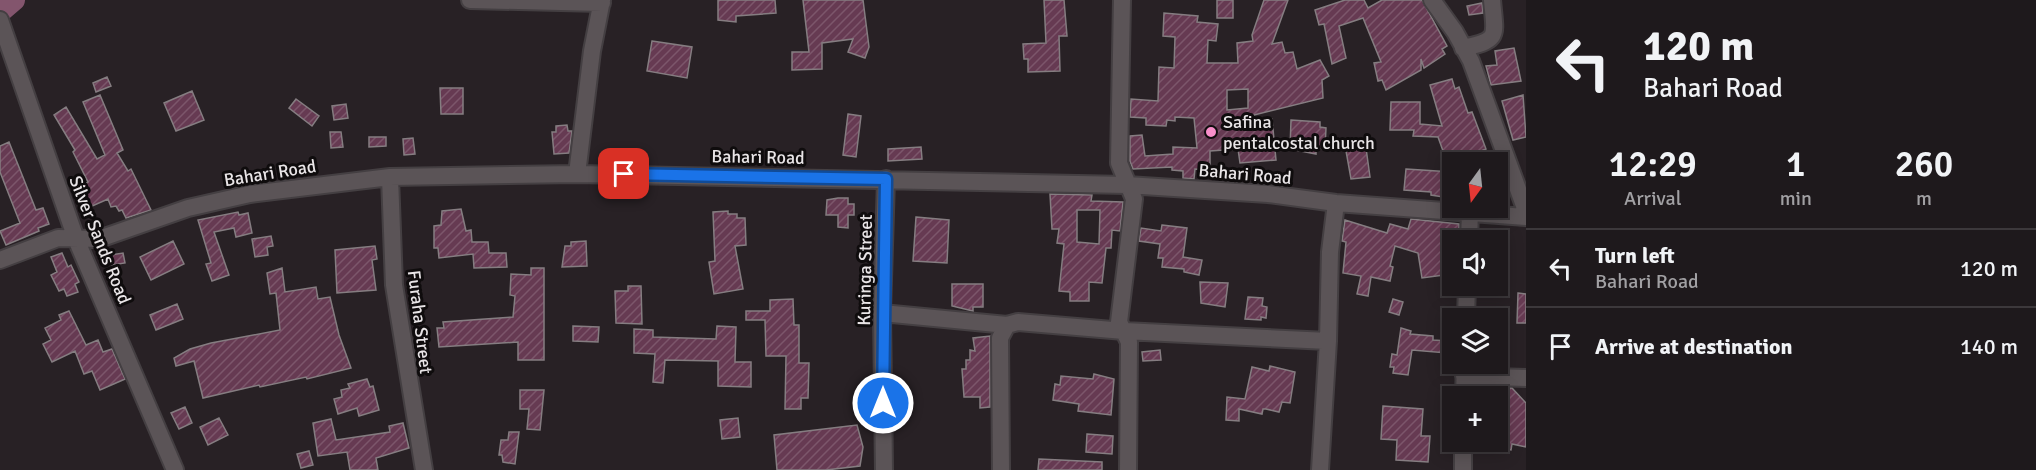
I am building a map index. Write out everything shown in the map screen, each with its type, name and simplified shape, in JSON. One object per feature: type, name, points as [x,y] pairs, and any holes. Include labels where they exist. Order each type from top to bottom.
[{"type":"street","points":[[470,0],[602,1],[592,51],[577,174]]},
{"type":"street","points":[[1122,0],[1119,163],[1134,199],[1119,321],[1129,342],[1128,470]]},
{"type":"street","points":[[1432,0],[1455,32],[1471,61],[1526,211]]},
{"type":"street","points":[[1463,48],[1487,43],[1493,37],[1495,30],[1492,0]]},
{"type":"street","name":"Silver Sands Road","points":[[0,20],[76,238],[175,470]]},
{"type":"street","name":"Bahari Road","points":[[0,260],[58,238],[99,238],[188,208],[250,194],[390,177],[577,174],[1127,185],[1268,194],[1336,203],[1442,210]]},
{"type":"street","name":"Furaha Street","points":[[390,177],[394,285],[424,470]]},
{"type":"street","name":"Kuringa Street","points":[[884,470],[882,313],[886,179]]},
{"type":"street","points":[[1320,470],[1328,341],[1330,252],[1336,203]]},
{"type":"street","name":"Bahari Road","points":[[1508,215],[1526,217]]},
{"type":"street","points":[[882,313],[1007,325],[1018,322],[1124,332],[1328,341]]},
{"type":"street","points":[[1001,470],[1000,338],[1007,325]]},
{"type":"street","points":[[1496,374],[1526,378]]},
{"type":"street","points":[[1463,452],[1463,470]]},
{"type":"building","points":[[718,0],[775,0],[776,13],[736,16],[736,22],[718,20]]},
{"type":"building","points":[[803,0],[863,0],[869,47],[865,58],[848,52],[853,39],[822,43],[822,69],[792,70],[792,52],[809,52]]},
{"type":"building","points":[[1044,0],[1064,0],[1067,36],[1059,36],[1060,71],[1028,72],[1028,59],[1024,59],[1023,44],[1046,43]]},
{"type":"building","points":[[1217,0],[1233,0],[1233,18],[1217,18]]},
{"type":"building","points":[[1264,0],[1288,0],[1272,44],[1282,42],[1285,53],[1293,52],[1297,69],[1320,60],[1329,76],[1322,80],[1323,98],[1246,117],[1272,119],[1276,160],[1240,163],[1238,149],[1210,151],[1210,170],[1195,169],[1194,179],[1183,178],[1183,171],[1172,170],[1172,167],[1133,169],[1130,161],[1130,136],[1142,135],[1145,156],[1173,154],[1173,147],[1197,148],[1194,118],[1175,117],[1175,121],[1167,120],[1166,126],[1146,125],[1146,118],[1130,117],[1131,99],[1158,101],[1159,67],[1174,68],[1175,37],[1163,36],[1164,13],[1198,16],[1197,22],[1218,24],[1216,41],[1208,40],[1207,63],[1238,63],[1237,43],[1253,41],[1252,35]],"holes":[[[1248,89],[1248,108],[1227,110],[1227,90]]]},
{"type":"building","points":[[1345,0],[1364,0],[1368,8],[1382,0],[1422,0],[1447,46],[1442,49],[1445,54],[1424,68],[1421,59],[1421,70],[1386,90],[1382,80],[1378,81],[1374,63],[1381,62],[1363,18],[1339,26],[1346,58],[1332,64],[1324,24],[1319,25],[1315,10]]},
{"type":"building","points":[[1482,3],[1483,13],[1469,15],[1467,6]]},
{"type":"building","points":[[652,41],[692,47],[687,78],[647,71]]},
{"type":"building","points":[[1514,48],[1521,81],[1491,85],[1486,66],[1497,65],[1495,51]]},
{"type":"building","points":[[107,77],[111,86],[96,92],[93,83]]},
{"type":"building","points":[[1452,79],[1455,89],[1459,87],[1468,113],[1472,112],[1486,149],[1478,152],[1443,152],[1438,137],[1413,136],[1414,130],[1390,130],[1391,102],[1420,102],[1420,124],[1442,126],[1430,85]]},
{"type":"building","points":[[440,88],[463,88],[463,114],[441,114]]},
{"type":"building","points":[[192,91],[204,120],[176,131],[164,103]]},
{"type":"building","points":[[100,95],[123,150],[117,153],[128,171],[131,169],[151,210],[126,218],[122,210],[119,211],[116,206],[111,207],[108,199],[83,210],[74,189],[88,182],[73,152],[75,150],[54,115],[66,107],[97,159],[105,155],[83,102]]},
{"type":"building","points":[[1523,95],[1526,137],[1513,140],[1502,101]]},
{"type":"building","points":[[296,99],[319,116],[312,126],[289,108]]},
{"type":"building","points":[[346,104],[348,118],[334,120],[332,106]]},
{"type":"building","points":[[848,114],[861,116],[856,157],[843,155]]},
{"type":"building","points":[[1291,120],[1320,122],[1320,127],[1326,128],[1325,149],[1316,148],[1316,154],[1290,149]]},
{"type":"building","points":[[567,125],[568,131],[572,131],[569,153],[554,154],[552,132],[556,132],[556,126]]},
{"type":"building","points":[[330,132],[341,132],[343,147],[331,148]]},
{"type":"building","points":[[369,137],[386,137],[386,146],[369,147]]},
{"type":"building","points":[[413,138],[415,154],[404,155],[403,139]]},
{"type":"building","points":[[9,142],[36,210],[43,208],[49,224],[38,228],[39,231],[6,245],[0,231],[20,223],[0,172],[0,146]]},
{"type":"building","points":[[921,147],[922,159],[888,161],[888,149]]},
{"type":"building","points":[[1366,148],[1370,177],[1351,179],[1346,151]]},
{"type":"building","points":[[1406,169],[1442,171],[1442,197],[1431,195],[1431,192],[1404,190]]},
{"type":"building","points":[[1050,194],[1092,195],[1091,201],[1123,202],[1120,231],[1112,230],[1111,248],[1106,248],[1102,283],[1089,282],[1089,301],[1070,301],[1070,292],[1059,291],[1064,244],[1057,243],[1059,229],[1052,229]],"holes":[[[1077,210],[1100,210],[1099,244],[1077,242]]]},
{"type":"building","points":[[848,198],[848,204],[854,204],[854,215],[848,215],[848,228],[838,227],[838,215],[826,215],[827,200]]},
{"type":"building","points":[[461,209],[466,231],[471,230],[472,242],[488,242],[489,253],[506,253],[507,267],[474,268],[473,254],[439,258],[438,248],[434,248],[434,226],[441,225],[442,211]]},
{"type":"building","points":[[728,211],[728,214],[737,214],[737,218],[745,218],[746,245],[735,246],[743,289],[714,294],[709,262],[715,261],[713,212]]},
{"type":"building","points":[[238,212],[239,215],[248,213],[252,233],[236,237],[234,228],[214,232],[229,275],[212,281],[206,264],[211,263],[198,220]]},
{"type":"building","points":[[916,217],[949,220],[947,263],[913,261]]},
{"type":"building","points":[[1411,219],[1459,224],[1459,230],[1442,230],[1442,275],[1422,278],[1418,253],[1395,246],[1390,266],[1393,267],[1390,281],[1371,277],[1368,296],[1357,294],[1361,276],[1343,273],[1346,242],[1342,241],[1345,220],[1387,233],[1390,224],[1408,229]]},
{"type":"building","points":[[1162,225],[1187,228],[1183,257],[1202,260],[1199,275],[1184,272],[1184,269],[1162,267],[1163,258],[1158,258],[1160,244],[1139,241],[1141,228],[1161,231]]},
{"type":"building","points":[[271,236],[273,246],[267,247],[268,255],[255,257],[252,239]]},
{"type":"building","points":[[173,241],[184,264],[151,280],[140,257]]},
{"type":"building","points":[[586,241],[587,266],[562,267],[565,246],[571,246],[571,242]]},
{"type":"building","points":[[375,246],[377,259],[372,260],[376,290],[337,293],[335,250]]},
{"type":"building","points":[[62,253],[68,267],[71,265],[79,282],[75,284],[78,292],[67,296],[64,289],[59,291],[51,275],[57,272],[51,257]]},
{"type":"building","points":[[123,253],[125,263],[112,265],[110,255]]},
{"type":"building","points":[[282,268],[285,292],[316,287],[318,299],[330,297],[339,335],[351,368],[307,379],[306,377],[260,387],[259,385],[203,398],[194,361],[176,366],[174,358],[190,349],[211,343],[280,330],[276,293],[270,294],[267,273]]},
{"type":"building","points":[[531,268],[544,268],[544,360],[518,360],[518,342],[439,347],[437,328],[444,328],[443,322],[513,317],[515,296],[510,295],[511,274],[531,275]]},
{"type":"building","points":[[1200,282],[1228,283],[1225,307],[1201,303]]},
{"type":"building","points":[[952,284],[983,284],[983,307],[973,307],[973,311],[952,306]]},
{"type":"building","points":[[628,286],[641,286],[642,324],[616,323],[615,291],[628,291]]},
{"type":"building","points":[[1518,293],[1526,294],[1526,323],[1517,323]]},
{"type":"building","points":[[1248,297],[1263,298],[1262,306],[1267,307],[1266,318],[1245,319]]},
{"type":"building","points":[[793,299],[794,325],[799,325],[799,363],[809,363],[808,398],[801,398],[801,409],[785,409],[786,356],[766,356],[765,320],[746,320],[746,311],[770,311],[770,300]]},
{"type":"building","points":[[1393,299],[1403,302],[1399,315],[1389,312]]},
{"type":"building","points":[[177,304],[183,319],[156,330],[150,315]]},
{"type":"building","points":[[69,311],[86,345],[98,340],[103,352],[112,349],[125,379],[100,390],[92,371],[84,374],[75,351],[52,362],[43,344],[51,340],[45,328],[61,320],[59,315]]},
{"type":"building","points":[[573,326],[599,327],[598,342],[573,341]]},
{"type":"building","points":[[717,326],[736,327],[735,362],[751,362],[751,387],[718,386],[718,361],[665,360],[663,383],[653,382],[655,354],[634,353],[634,329],[653,330],[653,337],[716,339]]},
{"type":"building","points":[[1401,328],[1411,331],[1410,334],[1433,336],[1433,340],[1442,341],[1442,353],[1412,350],[1408,375],[1393,373],[1394,367],[1390,367],[1392,354],[1397,355]]},
{"type":"building","points":[[990,336],[990,407],[980,408],[980,397],[964,397],[962,369],[966,369],[966,360],[970,360],[970,350],[975,351],[973,338]]},
{"type":"building","points":[[1160,350],[1161,360],[1143,361],[1142,352]]},
{"type":"building","points":[[1270,366],[1295,372],[1290,403],[1282,402],[1279,412],[1263,409],[1262,414],[1239,409],[1239,421],[1226,420],[1227,397],[1245,399],[1252,367],[1269,371]]},
{"type":"building","points":[[1094,374],[1114,379],[1111,415],[1078,411],[1079,404],[1053,400],[1055,384],[1060,385],[1061,376],[1093,379]]},
{"type":"building","points":[[367,379],[370,387],[373,386],[379,410],[359,416],[357,408],[338,414],[334,399],[342,397],[341,390],[350,388],[348,384]]},
{"type":"building","points":[[1508,388],[1512,388],[1526,403],[1526,447],[1512,444],[1511,450],[1508,450]]},
{"type":"building","points":[[520,390],[544,390],[540,430],[527,429],[529,409],[520,409]]},
{"type":"building","points":[[1383,406],[1423,409],[1421,436],[1430,436],[1428,462],[1396,460],[1397,440],[1381,439]]},
{"type":"building","points":[[185,407],[192,423],[179,429],[171,413]]},
{"type":"building","points":[[219,418],[228,435],[208,445],[200,427]]},
{"type":"building","points":[[738,418],[740,437],[722,439],[720,420]]},
{"type":"building","points":[[331,419],[336,440],[390,432],[389,426],[403,423],[409,448],[376,458],[378,470],[350,470],[347,452],[318,456],[313,423]]},
{"type":"building","points":[[857,425],[863,447],[860,466],[826,470],[777,470],[774,435]]},
{"type":"building","points":[[509,432],[519,432],[515,464],[503,462],[502,455],[499,455],[501,440],[508,440]]},
{"type":"building","points":[[1087,434],[1113,436],[1112,454],[1086,452]]},
{"type":"building","points":[[309,451],[313,465],[301,468],[297,454]]},
{"type":"building","points":[[1039,459],[1102,462],[1102,470],[1038,470]]},
{"type":"waterway","points":[[0,12],[14,0]]},
{"type":"place","name":"Safina pentalcostal church","points":[[1211,132]]},
{"type":"route","points":[[624,174],[886,179],[882,313],[883,403]]}]
